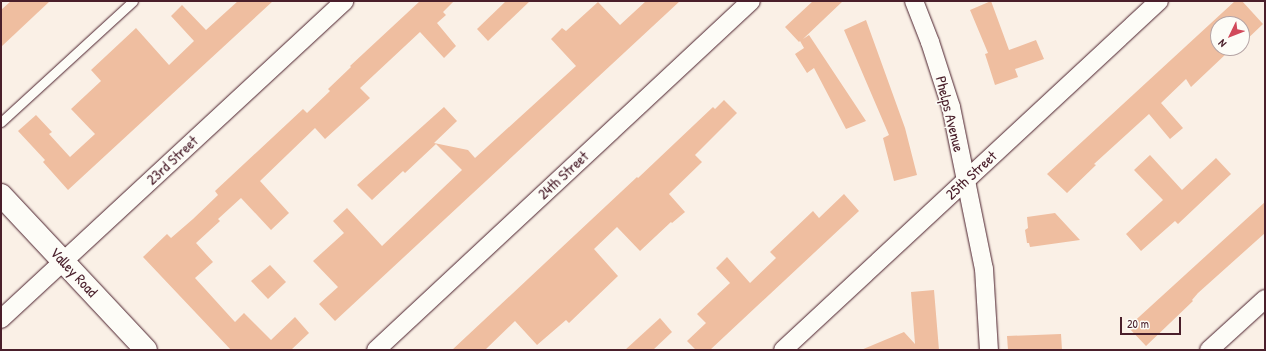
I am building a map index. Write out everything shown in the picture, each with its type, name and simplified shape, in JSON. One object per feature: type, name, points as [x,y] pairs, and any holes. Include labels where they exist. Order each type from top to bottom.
[{"type":"street","name":"23rd Street","points":[[1,319],[344,1]]},
{"type":"street","name":"24th Street","points":[[376,350],[750,1]]},
{"type":"street","name":"Phelps Avenue","points":[[914,1],[946,90],[966,180],[984,268],[989,350]]},
{"type":"street","name":"25th Street","points":[[783,350],[1158,1]]},
{"type":"street","name":"Valley Road","points":[[1,195],[146,350]]},
{"type":"street","points":[[1209,350],[1265,299]]},
{"type":"lane","points":[[1,122],[133,1]]},
{"type":"building","points":[[11,1],[50,1],[1,47],[1,10]]},
{"type":"building","points":[[238,1],[273,1],[68,190],[43,162],[45,160],[18,131],[36,115],[52,132],[49,134],[70,157],[95,134],[71,109],[101,81],[91,70],[136,28],[169,65],[194,41],[171,16],[182,5],[206,30]]},
{"type":"building","points":[[420,1],[454,1],[443,12],[446,15],[437,23],[456,46],[444,58],[420,32],[360,88],[370,98],[325,139],[315,128],[260,181],[289,213],[271,230],[241,198],[218,219],[220,221],[196,243],[213,262],[195,278],[235,322],[244,313],[271,340],[295,317],[309,333],[291,350],[231,350],[143,257],[167,234],[171,238],[193,219],[218,195],[215,191],[303,109],[307,113],[330,91],[328,89],[351,67],[350,66]]},
{"type":"building","points":[[506,1],[530,1],[488,41],[477,29]]},
{"type":"building","points":[[646,1],[680,1],[335,321],[319,304],[338,287],[313,261],[344,233],[333,221],[347,208],[382,246],[462,170],[436,144],[405,173],[403,171],[372,200],[357,185],[444,107],[457,121],[434,143],[468,150],[475,158],[576,66],[551,39],[562,28],[566,31],[598,2],[620,25]]},
{"type":"building","points":[[813,1],[843,1],[803,39],[809,35],[866,121],[846,129],[814,68],[807,73],[795,54],[804,48],[800,41],[799,42],[785,27]]},
{"type":"building","points":[[991,1],[1009,50],[1036,40],[1044,59],[1015,69],[1018,77],[995,85],[985,54],[988,53],[970,10]]},
{"type":"building","points":[[1235,1],[1242,1],[1263,24],[1250,36],[1250,16],[1219,16]]},
{"type":"building","points":[[866,20],[905,128],[917,175],[894,181],[883,138],[889,135],[844,30]]},
{"type":"building","points":[[1210,24],[1210,56],[1224,56],[1191,87],[1186,79],[1161,103],[1183,128],[1170,139],[1149,114],[1094,164],[1096,165],[1067,193],[1047,174]]},
{"type":"building","points":[[724,100],[737,113],[695,155],[702,162],[669,194],[685,212],[672,223],[671,222],[640,251],[617,227],[594,249],[618,276],[569,323],[566,320],[537,345],[515,321],[485,350],[452,350],[713,107],[715,109]]},
{"type":"building","points":[[1150,155],[1182,190],[1216,158],[1231,174],[1178,224],[1175,221],[1141,251],[1126,234],[1163,200],[1134,170]]},
{"type":"building","points":[[844,194],[859,211],[710,350],[696,350],[687,341],[706,323],[697,314],[730,283],[716,268],[727,257],[750,283],[776,258],[770,252],[813,211],[819,218]]},
{"type":"building","points":[[1265,202],[1265,233],[1198,293],[1192,300],[1193,301],[1146,346],[1128,327]]},
{"type":"building","points":[[1055,213],[1080,240],[1030,247],[1029,243],[1027,243],[1025,230],[1028,228],[1027,217]]},
{"type":"building","points":[[270,265],[286,282],[268,299],[251,281]]},
{"type":"building","points":[[934,290],[939,350],[861,350],[904,332],[915,344],[911,292]]},
{"type":"building","points":[[660,318],[672,332],[653,350],[625,350]]},
{"type":"building","points":[[1061,334],[1062,350],[1008,350],[1007,336]]}]
